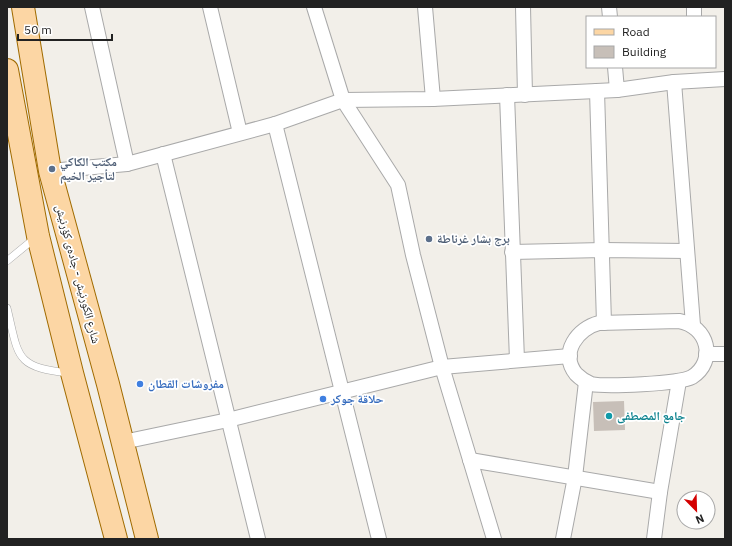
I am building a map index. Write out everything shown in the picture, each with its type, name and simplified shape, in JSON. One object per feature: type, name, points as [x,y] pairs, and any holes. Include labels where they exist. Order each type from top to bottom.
[{"type":"main road","name":"شارع الكورنيش - جادەی کۆرنیش","points":[[23,7],[50,171],[123,442],[147,539]]},
{"type":"main road","points":[[7,70],[38,236],[72,373],[116,539]]},
{"type":"main road","points":[[53,294],[81,286]]},
{"type":"main road","points":[[65,345],[95,337]]},
{"type":"street","points":[[92,7],[127,164]]},
{"type":"street","points":[[210,7],[240,133]]},
{"type":"street","points":[[314,7],[343,100],[398,185],[413,255],[442,367],[494,539]]},
{"type":"street","points":[[425,7],[433,99]]},
{"type":"street","points":[[523,7],[525,94]]},
{"type":"street","points":[[615,68],[617,90]]},
{"type":"street","points":[[50,171],[127,164],[275,124],[343,100],[433,99],[617,90],[674,82],[697,74],[725,79]]},
{"type":"street","points":[[674,82],[693,325]]},
{"type":"street","points":[[597,91],[603,250],[604,323]]},
{"type":"street","points":[[507,95],[517,360]]},
{"type":"street","points":[[275,124],[344,392],[379,539]]},
{"type":"street","points":[[163,154],[258,539]]},
{"type":"street","points":[[512,252],[603,250],[687,251]]},
{"type":"street","points":[[679,321],[693,325],[703,335],[706,354],[704,363],[700,370],[692,377],[679,381],[598,385],[586,382],[576,373],[570,356],[573,341],[576,336],[587,327],[604,323],[679,321]]},
{"type":"street","points":[[706,354],[725,354]]},
{"type":"street","points":[[123,442],[228,420],[442,367],[570,356]]},
{"type":"street","points":[[654,539],[660,492],[679,381]]},
{"type":"street","points":[[563,539],[575,477],[586,382]]},
{"type":"street","points":[[470,460],[660,492]]},
{"type":"lane","points":[[7,261],[38,236]]},
{"type":"lane","points":[[7,308],[18,352],[26,362],[42,370],[72,373]]},
{"type":"building","name":"جامع المصطفى","points":[[624,401],[625,430],[594,431],[593,402]]},
{"type":"place","name":"مكتب الكاكي لتأجير الخيم","points":[[52,169]]},
{"type":"place","name":"برج بشار غرناطة","points":[[429,239]]},
{"type":"place","name":"مفروشات القطان","points":[[140,384]]},
{"type":"place","name":"حلاقة جوكر","points":[[323,399]]},
{"type":"place","name":"جامع المصطفى","points":[[609,416]]}]
